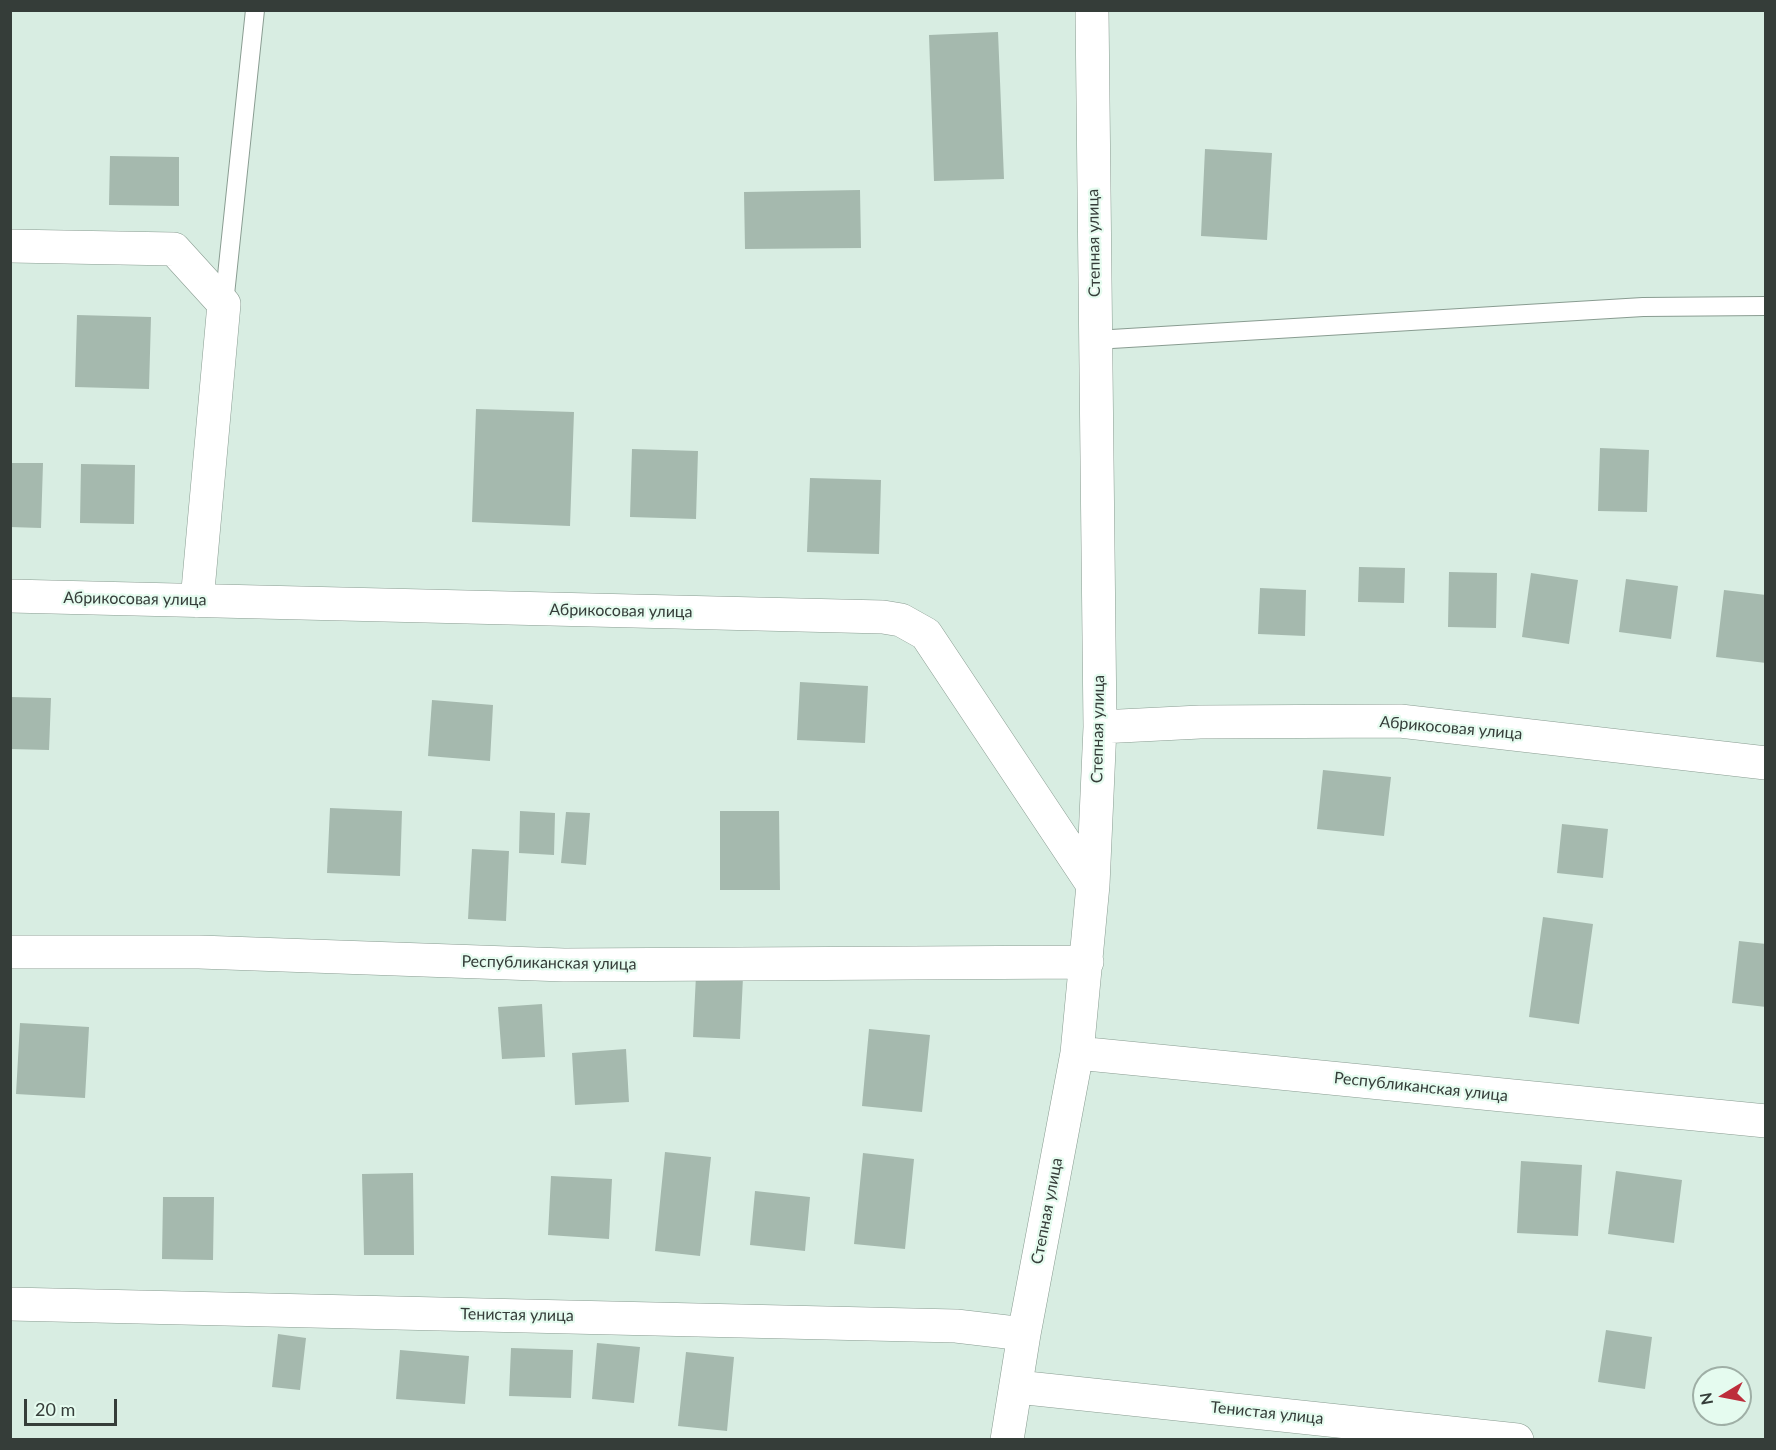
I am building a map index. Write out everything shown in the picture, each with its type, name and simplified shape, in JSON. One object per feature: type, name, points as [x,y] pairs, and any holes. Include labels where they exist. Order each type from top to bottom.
[{"type":"street","name":"Степная улица","points":[[1007,1440],[1024,1334],[1077,1053],[1093,885],[1100,727],[1092,10]]},
{"type":"street","points":[[10,246],[174,249],[224,304],[197,601]]},
{"type":"street","name":"Абрикосовая улица","points":[[10,596],[883,617],[901,620],[926,634],[1093,885]]},
{"type":"street","name":"Абрикосовая улица","points":[[1100,727],[1200,722],[1400,721],[1766,763]]},
{"type":"street","name":"Республиканская улица","points":[[10,952],[199,952],[564,965],[1087,962]]},
{"type":"street","name":"Республиканская улица","points":[[1077,1053],[1766,1121]]},
{"type":"street","name":"Тенистая улица","points":[[10,1304],[956,1326],[1024,1334]]},
{"type":"street","name":"Тенистая улица","points":[[1017,1387],[1517,1440]]},
{"type":"lane","points":[[224,304],[255,10]]},
{"type":"lane","points":[[1095,340],[1643,307],[1766,306]]},
{"type":"building","points":[[998,32],[1004,179],[934,181],[929,35]]},
{"type":"building","points":[[1205,149],[1272,153],[1267,240],[1201,236]]},
{"type":"building","points":[[110,156],[179,157],[179,206],[109,205]]},
{"type":"building","points":[[860,190],[861,248],[745,249],[744,192]]},
{"type":"building","points":[[77,315],[151,317],[149,389],[75,387]]},
{"type":"building","points":[[476,409],[574,412],[570,526],[472,522]]},
{"type":"building","points":[[1600,448],[1649,450],[1647,512],[1598,511]]},
{"type":"building","points":[[632,449],[698,451],[696,519],[630,517]]},
{"type":"building","points":[[10,463],[43,463],[41,528],[10,527]]},
{"type":"building","points":[[81,464],[135,465],[134,524],[80,523]]},
{"type":"building","points":[[810,478],[881,480],[879,554],[807,552]]},
{"type":"building","points":[[1359,567],[1405,568],[1404,603],[1358,602]]},
{"type":"building","points":[[1449,572],[1497,573],[1496,628],[1448,627]]},
{"type":"building","points":[[1531,573],[1578,580],[1569,644],[1522,637]]},
{"type":"building","points":[[1626,579],[1678,586],[1671,639],[1619,632]]},
{"type":"building","points":[[1260,588],[1306,590],[1305,636],[1258,634]]},
{"type":"building","points":[[1724,590],[1766,595],[1766,663],[1716,657]]},
{"type":"building","points":[[800,682],[868,686],[865,743],[797,740]]},
{"type":"building","points":[[10,697],[51,698],[49,750],[10,749]]},
{"type":"building","points":[[432,700],[493,705],[490,761],[428,756]]},
{"type":"building","points":[[1323,770],[1391,777],[1384,836],[1317,829]]},
{"type":"building","points":[[330,808],[402,811],[400,876],[327,873]]},
{"type":"building","points":[[520,811],[555,813],[554,855],[519,853]]},
{"type":"building","points":[[720,811],[779,811],[780,890],[720,890]]},
{"type":"building","points":[[566,812],[590,813],[586,865],[561,863]]},
{"type":"building","points":[[1562,824],[1608,829],[1603,878],[1557,873]]},
{"type":"building","points":[[472,849],[509,851],[506,921],[468,919]]},
{"type":"building","points":[[1543,917],[1593,924],[1579,1024],[1529,1017]]},
{"type":"building","points":[[1739,941],[1766,944],[1766,1007],[1732,1003]]},
{"type":"building","points":[[696,975],[743,977],[740,1039],[693,1037]]},
{"type":"building","points":[[542,1004],[545,1057],[502,1059],[498,1007]]},
{"type":"building","points":[[20,1023],[89,1027],[85,1098],[16,1094]]},
{"type":"building","points":[[869,1029],[930,1035],[922,1112],[862,1106]]},
{"type":"building","points":[[626,1049],[629,1102],[575,1105],[572,1053]]},
{"type":"building","points":[[665,1152],[711,1157],[700,1256],[655,1251]]},
{"type":"building","points":[[863,1153],[914,1159],[905,1249],[854,1244]]},
{"type":"building","points":[[1521,1161],[1582,1165],[1578,1236],[1517,1233]]},
{"type":"building","points":[[1616,1171],[1682,1180],[1674,1243],[1608,1234]]},
{"type":"building","points":[[413,1173],[414,1255],[364,1255],[362,1174]]},
{"type":"building","points":[[551,1176],[612,1179],[609,1239],[548,1235]]},
{"type":"building","points":[[755,1191],[810,1197],[805,1251],[750,1245]]},
{"type":"building","points":[[163,1197],[214,1197],[213,1260],[162,1259]]},
{"type":"building","points":[[1606,1330],[1652,1337],[1645,1389],[1598,1382]]},
{"type":"building","points":[[278,1334],[306,1338],[300,1390],[272,1387]]},
{"type":"building","points":[[597,1343],[640,1347],[634,1403],[592,1399]]},
{"type":"building","points":[[511,1348],[573,1350],[571,1398],[509,1396]]},
{"type":"building","points":[[400,1350],[469,1356],[465,1404],[396,1399]]},
{"type":"building","points":[[686,1352],[734,1357],[727,1431],[678,1426]]}]
